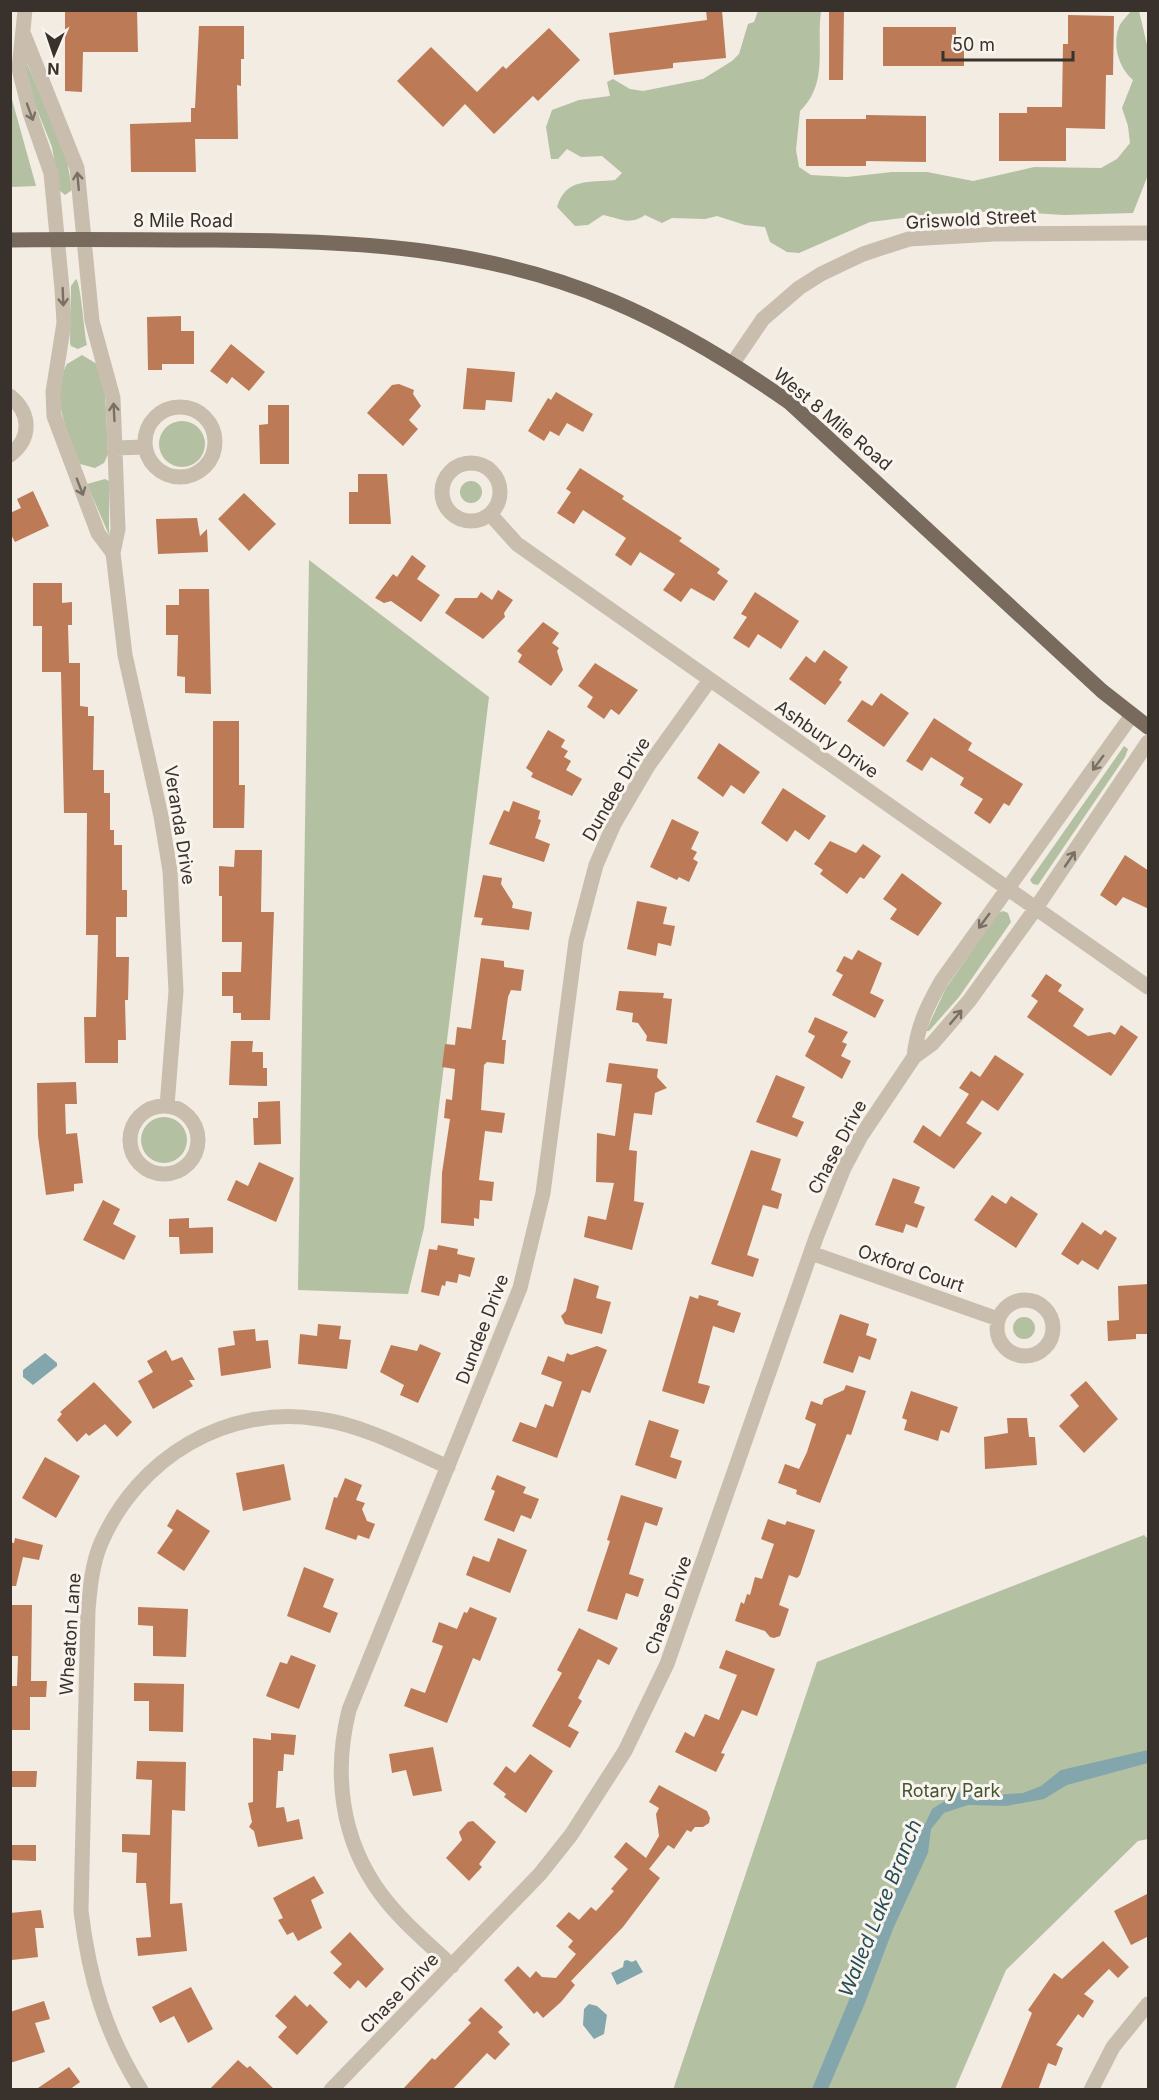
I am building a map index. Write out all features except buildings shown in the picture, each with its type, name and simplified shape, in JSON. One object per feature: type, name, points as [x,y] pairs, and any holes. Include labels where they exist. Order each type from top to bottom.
[{"type":"main road","name":"8 Mile Road","points":[[10,240],[356,242]]},
{"type":"main road","name":"West 8 Mile Road","points":[[356,242],[470,258],[538,275],[609,300],[646,316],[733,363],[789,402],[1094,683],[1132,716],[1149,727]]},
{"type":"street","name":"Veranda Drive","points":[[25,10],[19,69],[30,113],[49,161],[63,323],[53,392],[54,416],[98,533],[113,553]]},
{"type":"street","name":"Veranda Drive","points":[[24,35],[74,157],[92,321],[113,398],[118,529],[113,553],[124,655],[161,816],[170,871],[176,991],[167,1106]]},
{"type":"street","name":"Griswold Street","points":[[733,363],[763,319],[799,288],[821,274],[863,254],[909,239],[994,234],[1149,233]]},
{"type":"street","points":[[10,396],[20,405],[26,421],[24,439],[10,455]]},
{"type":"street","points":[[176,407],[199,413],[208,421],[215,443],[207,465],[186,477],[164,474],[148,458],[145,447],[145,436],[156,416],[176,407]]},
{"type":"street","points":[[26,421],[54,416]]},
{"type":"street","points":[[116,448],[145,447]]},
{"type":"street","name":"Ashbury Drive","points":[[490,514],[517,544],[709,681],[1149,987]]},
{"type":"street","name":"Dundee Drive","points":[[452,1966],[392,1907],[370,1878],[350,1834],[341,1783],[342,1743],[349,1710],[506,1326],[533,1243],[545,1182],[576,941],[596,865],[614,824],[648,766],[709,681]]},
{"type":"street","name":"Chase Drive","points":[[914,1057],[916,1034],[921,1017],[942,980],[1132,716]]},
{"type":"street","name":"Chase Drive","points":[[331,2090],[540,1874],[571,1835],[625,1751],[648,1706],[699,1579],[811,1253],[844,1168],[861,1136],[914,1057],[932,1044],[969,1001],[1036,908],[1149,742]]},
{"type":"street","points":[[167,1106],[183,1111],[191,1118],[198,1137],[198,1147],[187,1165],[179,1170],[160,1174],[151,1171],[137,1160],[132,1152],[130,1135],[137,1119],[143,1113],[153,1108],[167,1106]]},
{"type":"street","name":"Oxford Court","points":[[811,1253],[998,1319]]},
{"type":"street","name":"Wheaton Lane","points":[[141,2090],[128,2069],[100,2010],[85,1946],[81,1911],[88,1610],[90,1586],[101,1544],[121,1507],[147,1473],[199,1437],[246,1421],[270,1418],[319,1418],[352,1428],[448,1467]]},
{"type":"street","points":[[1091,2090],[1113,2047],[1149,2004]]},
{"type":"green space","points":[[758,11],[821,11],[818,77],[815,89],[800,111],[796,150],[799,167],[811,175],[847,177],[892,172],[927,172],[973,181],[1034,167],[1101,168],[1117,159],[1130,143],[1128,126],[1122,108],[1133,80],[1124,69],[1118,56],[1117,34],[1120,25],[1131,11],[1139,11],[1148,49],[1148,175],[1133,213],[1064,215],[1000,211],[935,214],[870,222],[799,253],[787,252],[770,242],[765,227],[745,225],[717,216],[705,219],[672,218],[662,223],[645,215],[629,221],[603,215],[588,225],[575,226],[557,207],[566,191],[580,183],[615,180],[622,173],[602,156],[581,157],[567,149],[558,159],[551,159],[546,127],[552,110],[579,100],[610,96],[607,82],[613,79],[630,89],[643,91],[703,79],[739,54],[748,24],[754,22]]},
{"type":"green space","points":[[25,59],[66,154],[72,190],[65,195],[59,190],[52,147],[28,87]]},
{"type":"green space","points":[[11,96],[36,186],[11,187]]},
{"type":"green space","points":[[76,279],[87,345],[78,349],[70,343],[71,286]]},
{"type":"green space","points":[[82,355],[97,364],[105,392],[108,454],[104,463],[95,468],[80,464],[66,428],[60,402],[62,376],[67,364]]},
{"type":"green space","points":[[187,421],[199,427],[204,435],[204,453],[199,461],[191,466],[177,467],[169,464],[162,457],[159,439],[162,431],[169,424]]},
{"type":"green space","points":[[105,479],[109,481],[109,535],[87,484]]},
{"type":"green space","points":[[471,481],[479,484],[482,492],[479,500],[471,503],[463,500],[460,492],[463,484]]},
{"type":"green space","points":[[309,560],[489,697],[424,1228],[408,1294],[298,1290]]},
{"type":"green space","points":[[1124,746],[1128,749],[1125,757],[1038,885],[1033,884],[1030,880]]},
{"type":"green space","points":[[1003,911],[1008,913],[1011,922],[959,997],[929,1031],[926,1031],[946,988],[998,913]]},
{"type":"green space","points":[[169,1117],[181,1123],[186,1131],[186,1149],[181,1157],[173,1162],[159,1163],[151,1160],[144,1153],[141,1135],[144,1127],[151,1120]]},
{"type":"green space","points":[[1024,1317],[1032,1320],[1035,1328],[1032,1336],[1024,1339],[1016,1336],[1013,1328],[1016,1320]]},
{"type":"green space","name":"Rotary Park","points":[[1144,1535],[1148,1539],[1148,1839],[1138,1841],[1006,1970],[955,2089],[673,2090],[817,1662]]},
{"type":"water","points":[[45,1353],[57,1363],[57,1366],[33,1385],[23,1377],[23,1370]]},
{"type":"water","points":[[1148,1750],[1148,1763],[1067,1785],[1044,1799],[1006,1806],[968,1805],[944,1813],[931,1829],[928,1853],[893,1929],[865,2003],[828,2089],[812,2089],[898,1882],[932,1809],[964,1789],[983,1789],[995,1795],[1023,1793],[1041,1786],[1061,1770]]},
{"type":"water","points":[[636,1960],[643,1972],[617,1985],[611,1973],[623,1967],[624,1961],[632,1962]]},
{"type":"water","points":[[589,2004],[597,2006],[607,2015],[604,2034],[594,2039],[583,2025],[584,2009]]},
{"type":"water label","name":"Walled Lake Branch","points":[[880,1908]]}]
